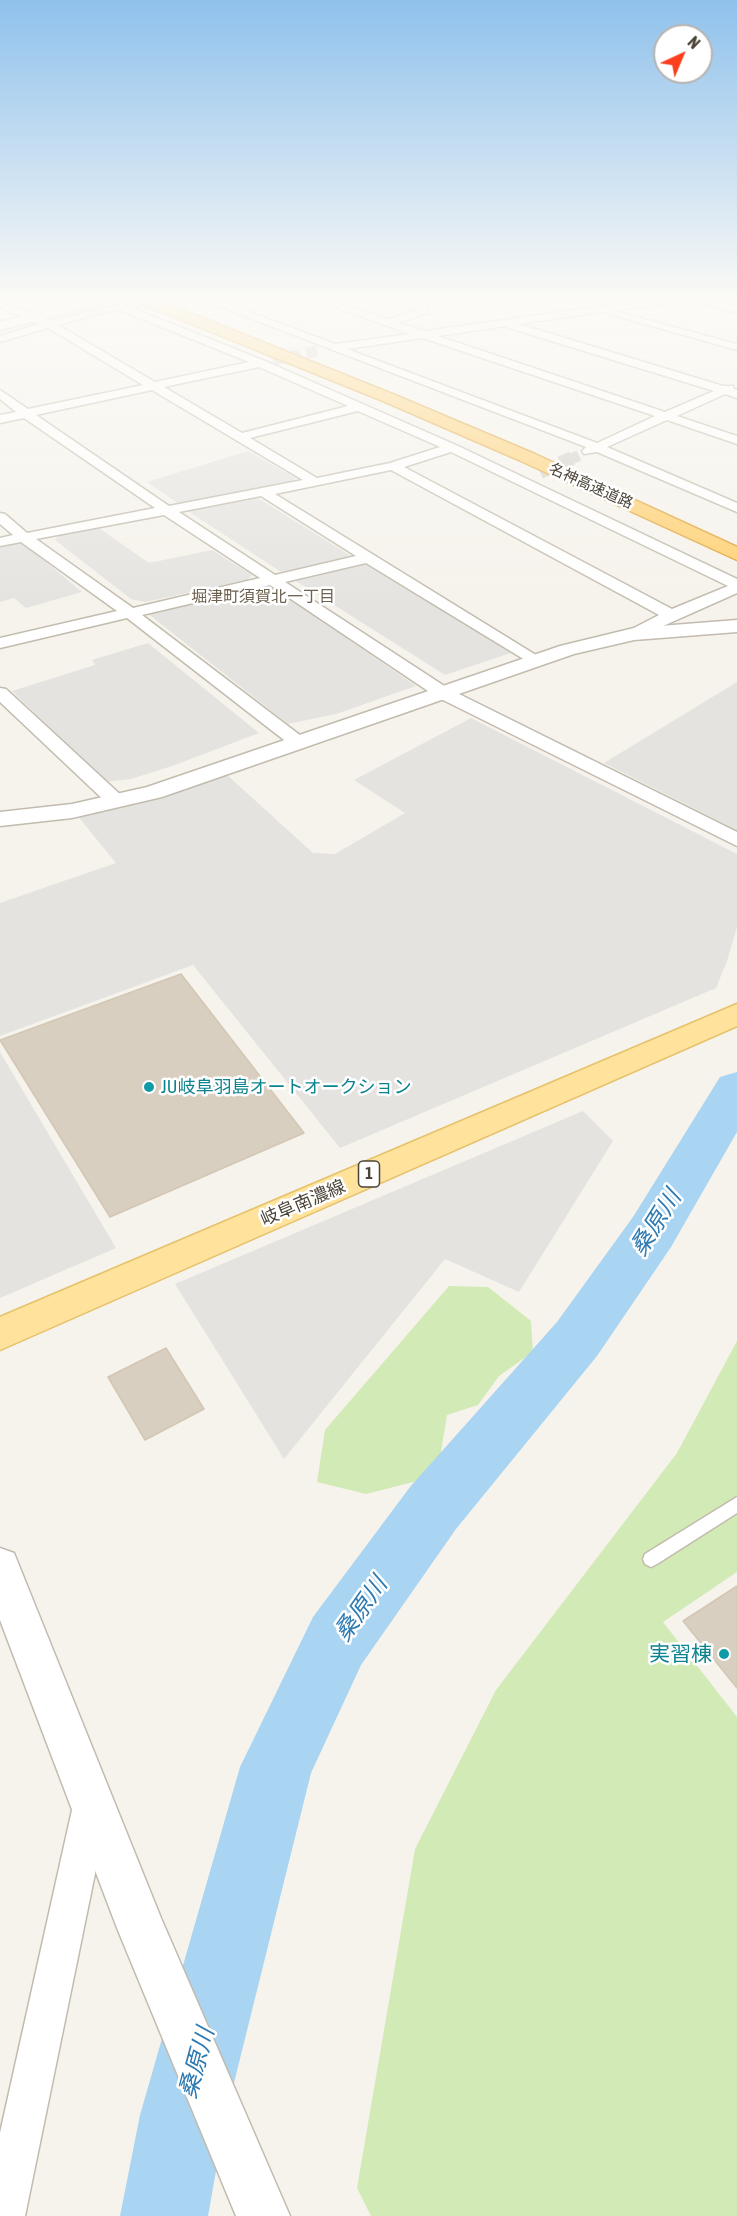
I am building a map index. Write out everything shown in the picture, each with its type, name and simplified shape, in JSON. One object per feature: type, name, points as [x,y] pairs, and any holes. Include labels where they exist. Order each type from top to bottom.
[{"type":"highway","name":"名神高速道路","points":[[398,402],[529,458],[737,554]]},
{"type":"highway","name":"名神高速道路","points":[[424,402],[547,452],[737,538]]},
{"type":"main road","name":"岐阜南濃線","points":[[0,1334],[737,1014]]},
{"type":"street","points":[[12,402],[165,509],[443,693],[737,840]]},
{"type":"street","points":[[0,419],[77,402]]},
{"type":"street","points":[[180,402],[315,482]]},
{"type":"street","points":[[350,402],[519,479],[737,587]]},
{"type":"street","points":[[480,402],[597,447],[737,508]]},
{"type":"street","points":[[625,402],[737,440]]},
{"type":"street","points":[[582,454],[696,402]]},
{"type":"street","points":[[241,437],[360,407]]},
{"type":"street","points":[[0,542],[393,466],[452,448]]},
{"type":"street","points":[[393,466],[671,615]]},
{"type":"street","points":[[519,479],[540,472]]},
{"type":"street","points":[[262,491],[536,660]]},
{"type":"street","points":[[0,517],[24,537],[130,613],[299,743]]},
{"type":"street","points":[[0,643],[368,558]]},
{"type":"street","points":[[634,634],[671,615],[737,587]]},
{"type":"street","points":[[0,819],[72,811],[154,792],[567,650],[634,634],[737,626]]},
{"type":"street","points":[[0,693],[116,801]]},
{"type":"street","points":[[0,1567],[141,1928],[256,2198]]},
{"type":"street","points":[[3,2216],[92,1804]]},
{"type":"lane","points":[[651,1559],[737,1504]]},
{"type":"green space","points":[[449,1286],[488,1287],[531,1321],[533,1352],[499,1376],[478,1405],[447,1415],[437,1476],[366,1494],[317,1482],[325,1430]]},
{"type":"green space","points":[[737,1341],[737,1572],[663,1622],[737,1717],[737,2216],[371,2216],[357,2188],[415,1849],[496,1690],[677,1453]]},
{"type":"shaded area","points":[[248,451],[296,478],[291,482],[179,504],[147,482]]},
{"type":"shaded area","points":[[258,498],[351,556],[281,572],[188,511]]},
{"type":"shaded area","points":[[99,528],[149,563],[212,550],[252,575],[247,580],[145,602],[131,599],[55,540],[60,534]]},
{"type":"shaded area","points":[[22,542],[82,592],[26,608],[14,598],[0,602],[0,546]]},
{"type":"shaded area","points":[[367,564],[511,653],[445,675],[296,581]]},
{"type":"shaded area","points":[[270,585],[416,686],[336,714],[288,724],[147,613]]},
{"type":"shaded area","points":[[148,643],[259,733],[131,779],[105,782],[12,691],[95,665],[92,660]]},
{"type":"shaded area","points":[[737,682],[737,830],[604,763]]},
{"type":"shaded area","points":[[471,718],[737,854],[737,927],[716,988],[340,1148],[193,965],[0,1036],[0,903],[116,863],[76,814],[226,774],[313,853],[335,854],[405,813],[354,780]]},
{"type":"shaded area","points":[[0,1052],[116,1248],[0,1298]]},
{"type":"shaded area","points":[[583,1111],[613,1141],[519,1292],[445,1259],[284,1459],[175,1284]]},
{"type":"building","name":"JU岐阜羽島オートオークション","points":[[181,974],[304,1133],[110,1217],[0,1040]]},
{"type":"building","points":[[166,1348],[204,1409],[145,1440],[108,1377]]},
{"type":"building","name":"実習棟","points":[[737,1586],[737,1688],[683,1621]]},
{"type":"waterway","name":"桑原川","points":[[164,2216],[183,2115],[276,1767],[337,1641],[433,1508],[577,1339],[652,1232],[737,1089]]},
{"type":"tunnel","points":[[569,460],[582,454]]},
{"type":"tunnel","points":[[540,472],[572,458]]},
{"type":"place","name":"JU岐阜羽島オートオークション","points":[[149,1087]]},
{"type":"place","name":"実習棟","points":[[724,1654]]},
{"type":"district","name":"堀津町須賀北一丁目","points":[[263,597]]}]
